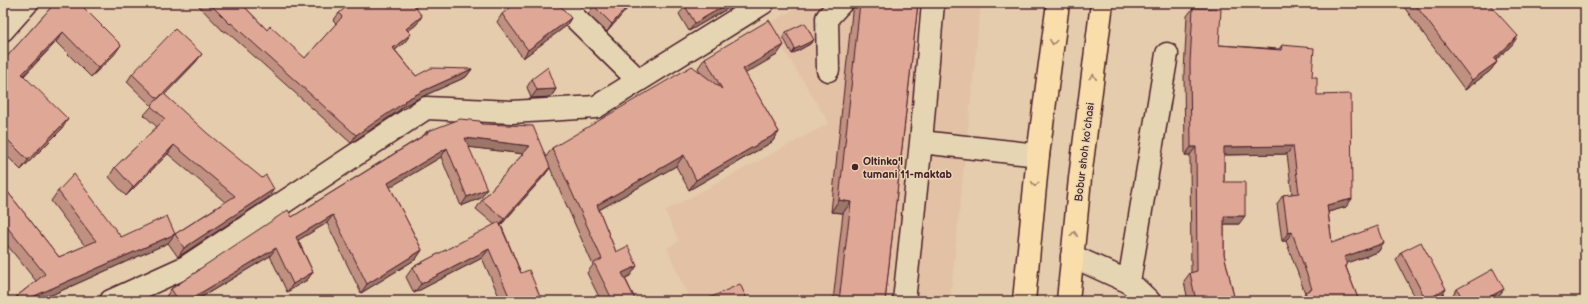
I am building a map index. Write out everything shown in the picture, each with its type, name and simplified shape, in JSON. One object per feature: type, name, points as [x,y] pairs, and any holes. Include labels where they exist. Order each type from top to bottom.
[{"type":"main road","points":[[1024,301],[1038,155],[1058,3]]},
{"type":"main road","name":"Bobur shoh koʻchasi","points":[[1068,301],[1080,178],[1102,3]]},
{"type":"street","points":[[3,30],[27,3]]},
{"type":"street","points":[[562,3],[575,18],[638,80]]},
{"type":"street","points":[[111,301],[186,267],[426,108],[512,112],[596,107],[763,3]]},
{"type":"street","points":[[828,70],[827,18],[841,3]]},
{"type":"street","points":[[904,301],[921,142],[933,3]]},
{"type":"street","points":[[1129,282],[1167,54]]},
{"type":"street","points":[[921,142],[1038,155]]},
{"type":"street","points":[[1072,256],[1129,282],[1149,301]]},
{"type":"shaded area","name":"Oltinko'l tumani 11-maktab","points":[[806,3],[981,3],[950,301],[690,301],[667,248],[679,241],[665,211],[829,123],[768,24]]},
{"type":"building","points":[[55,3],[81,3],[80,4],[121,45],[98,68],[63,32],[22,74],[68,119],[28,160],[3,135],[3,61]]},
{"type":"building","points":[[209,3],[241,3],[267,30],[270,26],[305,58],[342,17],[339,13],[351,3],[412,3],[422,16],[406,29],[411,34],[393,48],[416,76],[431,68],[472,69],[404,101],[405,102],[356,135],[231,23],[230,24]]},
{"type":"building","points":[[516,3],[558,3],[571,18],[528,50],[502,14]]},
{"type":"building","points":[[596,3],[630,3],[612,24],[594,6]]},
{"type":"building","points":[[691,3],[729,3],[695,23],[685,6]]},
{"type":"building","points":[[860,3],[918,3],[885,301],[839,301],[851,202],[839,200]]},
{"type":"building","points":[[1414,3],[1488,3],[1518,36],[1494,59],[1497,62],[1472,80]]},
{"type":"building","points":[[1193,8],[1221,9],[1219,45],[1281,50],[1282,45],[1314,48],[1312,77],[1317,77],[1317,95],[1351,94],[1352,199],[1327,205],[1332,243],[1378,226],[1384,243],[1344,257],[1347,265],[1345,265],[1359,301],[1309,301],[1305,292],[1312,289],[1292,232],[1288,233],[1283,195],[1299,193],[1293,146],[1224,147],[1224,182],[1245,182],[1245,216],[1224,216],[1224,254],[1235,301],[1196,301],[1190,273],[1197,271],[1196,147],[1191,147],[1190,63]]},
{"type":"building","points":[[769,20],[784,45],[743,69],[779,132],[696,180],[684,155],[597,205],[616,252],[628,246],[637,266],[622,273],[636,301],[613,301],[594,263],[602,259],[552,148],[692,66],[722,89],[705,58]]},
{"type":"building","points":[[805,23],[814,40],[795,49],[786,32]]},
{"type":"building","points":[[175,29],[202,54],[158,99],[132,74]]},
{"type":"building","points":[[548,67],[556,89],[537,90],[532,79]]},
{"type":"building","points":[[163,93],[207,133],[262,178],[266,175],[274,189],[184,248],[175,234],[235,196],[174,145],[133,187],[115,167],[165,119],[151,106]]},
{"type":"building","points":[[460,119],[480,121],[481,124],[533,126],[550,167],[504,219],[482,200],[530,146],[465,138],[487,189],[467,197],[447,148],[388,183],[422,250],[367,284],[333,215],[296,237],[313,272],[293,284],[276,248],[187,301],[179,301],[171,289],[288,210],[292,217],[428,133],[426,132]]},
{"type":"building","points":[[74,174],[121,237],[167,216],[175,234],[21,301],[17,296],[45,274],[3,222],[3,186],[59,257],[96,241],[58,191]]},
{"type":"building","points":[[499,222],[521,273],[529,270],[542,301],[511,301],[489,249],[421,284],[413,267]]},
{"type":"building","points":[[1421,242],[1446,289],[1426,300],[1401,252]]},
{"type":"building","points":[[1493,269],[1504,289],[1482,301],[1464,301],[1457,289]]},
{"type":"building","points":[[740,284],[747,299],[743,301],[703,301]]},
{"type":"place","name":"Oltinko'l tumani 11-maktab","points":[[855,167]]}]
